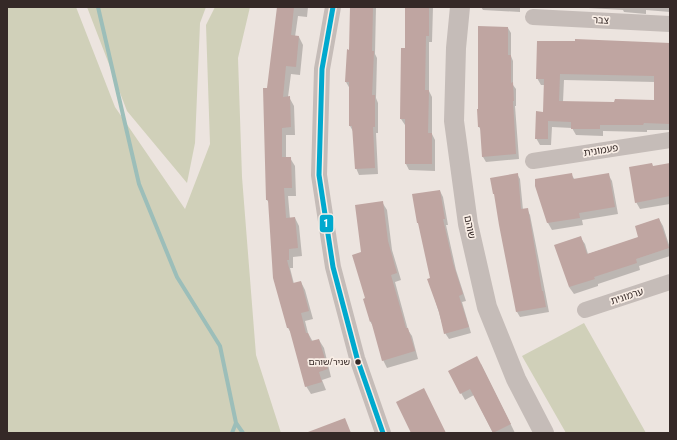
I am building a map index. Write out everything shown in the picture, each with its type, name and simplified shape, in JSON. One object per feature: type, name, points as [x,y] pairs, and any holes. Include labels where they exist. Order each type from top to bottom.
[{"type":"street","points":[[333,7],[322,69],[319,175],[333,267],[357,358],[383,433]]},
{"type":"street","name":"שוהם","points":[[460,7],[456,48],[454,121],[468,224],[487,307],[516,379],[544,433]]},
{"type":"street","name":"צבר","points":[[533,17],[670,24]]},
{"type":"street","name":"פעמונית","points":[[533,161],[670,140]]},
{"type":"street","name":"ערמונית","points":[[585,310],[670,282]]},
{"type":"green space","points":[[7,7],[76,7],[115,107],[185,209],[210,144],[206,25],[215,7],[250,7],[238,58],[242,177],[256,355],[281,433],[7,433]]},
{"type":"green space","points":[[87,7],[206,7],[200,23],[195,143],[187,183],[127,111]]},
{"type":"green space","points":[[584,323],[646,433],[566,433],[522,356]]},
{"type":"building","points":[[277,7],[294,7],[291,35],[299,36],[296,67],[286,66],[283,97],[290,96],[291,127],[282,128],[282,157],[291,157],[292,188],[284,188],[286,218],[295,217],[298,248],[289,249],[289,260],[287,260],[293,283],[301,281],[309,311],[301,313],[306,333],[308,333],[311,341],[319,339],[328,369],[319,372],[322,382],[305,387],[289,328],[287,328],[273,278],[268,200],[266,200],[263,88],[267,88]]},
{"type":"building","points":[[350,7],[373,7],[372,51],[374,51],[372,95],[375,95],[375,127],[373,127],[375,168],[355,169],[352,126],[349,126],[349,82],[345,82],[347,49],[349,50]]},
{"type":"building","points":[[405,7],[429,7],[429,36],[426,36],[425,90],[429,90],[428,133],[432,133],[432,164],[405,164],[405,119],[400,119],[401,48],[405,48]]},
{"type":"building","points":[[478,26],[508,27],[508,55],[511,55],[511,83],[513,82],[516,154],[482,157],[477,109]]},
{"type":"building","points":[[575,39],[670,43],[670,124],[644,123],[643,125],[600,125],[600,129],[571,129],[571,122],[548,121],[548,139],[535,139],[536,111],[543,112],[544,79],[536,79],[537,41],[575,41]],"holes":[[[560,74],[654,76],[654,100],[615,99],[614,102],[559,101]]]},
{"type":"building","points":[[652,163],[653,166],[670,163],[670,196],[635,203],[629,167]]},
{"type":"building","points":[[518,173],[521,209],[528,208],[546,307],[516,312],[490,178]]},
{"type":"building","points":[[572,173],[573,179],[609,173],[615,207],[579,213],[580,218],[547,223],[535,186],[535,179]]},
{"type":"building","points":[[440,190],[445,219],[443,219],[453,263],[463,294],[459,296],[469,327],[444,334],[439,312],[427,279],[430,278],[412,194]]},
{"type":"building","points":[[383,201],[388,241],[397,273],[391,275],[406,328],[408,328],[415,351],[382,361],[371,321],[370,322],[363,299],[365,298],[352,255],[361,252],[355,205]]},
{"type":"building","points":[[659,218],[669,248],[636,259],[637,263],[569,287],[554,245],[581,236],[587,254],[638,237],[635,226]]},
{"type":"building","points":[[477,356],[511,424],[493,433],[470,389],[460,394],[448,371]]},
{"type":"building","points":[[424,388],[446,433],[411,433],[396,402]]},
{"type":"building","points":[[345,418],[351,433],[308,433],[308,432]]},
{"type":"waterway","points":[[98,7],[139,184],[177,277],[220,346],[236,423],[243,433]]},
{"type":"waterway","points":[[232,433],[236,423]]},
{"type":"transit line","name":"1","points":[[333,7],[322,69],[319,175],[333,267],[357,358],[383,433]]},
{"type":"place","name":"שניר/שוהם","points":[[358,362]]}]
